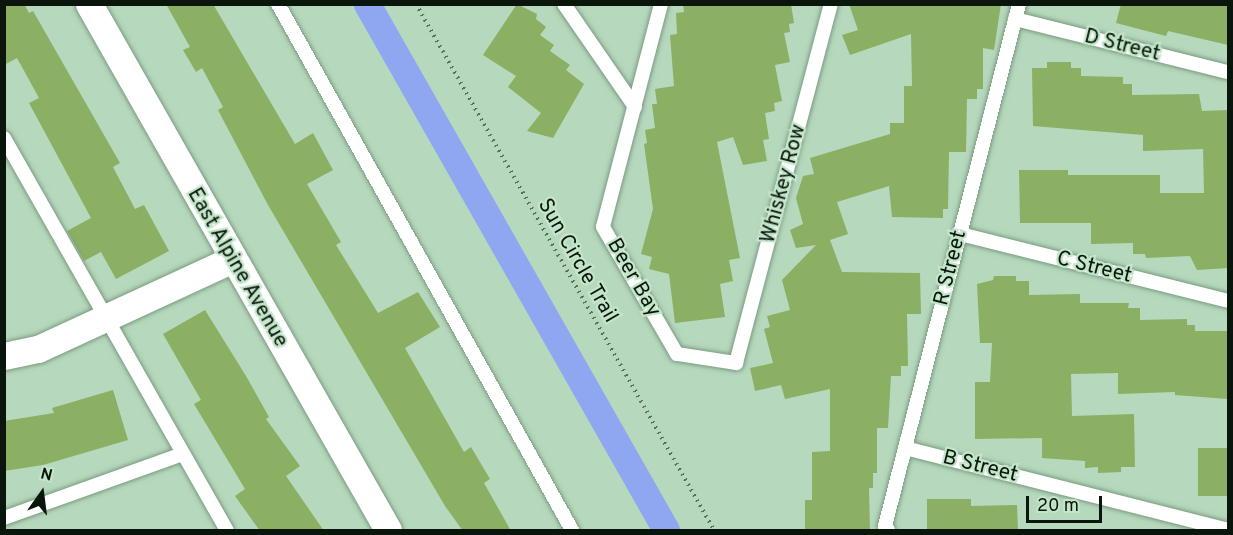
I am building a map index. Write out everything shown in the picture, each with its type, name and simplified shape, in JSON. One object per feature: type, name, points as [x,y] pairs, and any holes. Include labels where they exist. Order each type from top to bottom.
[{"type":"street","name":"East Alpine Avenue","points":[[89,4],[231,260],[387,531]]},
{"type":"street","points":[[4,356],[38,349],[231,260]]},
{"type":"lane","points":[[278,4],[572,531]]},
{"type":"lane","points":[[564,4],[635,107]]},
{"type":"lane","points":[[635,107],[661,4]]},
{"type":"lane","name":"Whiskey Row","points":[[736,363],[831,4]]},
{"type":"lane","name":"R Street","points":[[888,531],[885,526],[1019,4]]},
{"type":"lane","name":"D Street","points":[[1015,19],[1228,72]]},
{"type":"lane","name":"Beer Bay","points":[[635,107],[603,227],[677,354],[736,363]]},
{"type":"lane","points":[[4,138],[227,531]]},
{"type":"lane","name":"C Street","points":[[960,234],[1228,301]]},
{"type":"lane","name":"B Street","points":[[905,448],[1228,530]]},
{"type":"lane","points":[[4,518],[183,454]]},
{"type":"path","name":"Sun Circle Trail","points":[[416,4],[714,531]]},
{"type":"building","points":[[4,4],[24,4],[29,13],[33,11],[120,163],[113,167],[135,209],[144,205],[169,251],[116,279],[101,252],[84,261],[67,231],[91,218],[29,103],[39,98],[17,58],[4,65]]},
{"type":"building","points":[[166,4],[213,4],[295,144],[313,133],[333,170],[307,184],[341,242],[336,245],[378,313],[418,292],[440,327],[405,348],[464,452],[471,447],[490,479],[484,483],[511,531],[463,531],[445,506],[268,205],[218,110],[223,107],[202,68],[196,72],[183,50],[190,47]]},
{"type":"building","points":[[517,4],[537,14],[536,19],[546,27],[540,35],[554,45],[550,51],[570,65],[566,70],[584,84],[553,138],[527,131],[541,113],[508,87],[516,76],[483,55]]},
{"type":"building","points":[[683,4],[791,4],[794,23],[789,24],[790,32],[784,33],[790,62],[775,65],[782,101],[774,103],[775,111],[765,113],[769,139],[763,140],[767,161],[743,165],[733,137],[717,142],[740,258],[729,260],[733,281],[720,284],[725,317],[675,323],[669,274],[649,269],[652,257],[641,254],[653,209],[644,144],[647,143],[645,130],[655,128],[652,104],[657,104],[655,89],[674,86],[670,35],[677,34],[676,13],[684,12]]},
{"type":"building","points":[[849,4],[1001,4],[994,50],[983,48],[983,89],[977,89],[977,99],[967,99],[966,152],[949,152],[948,209],[943,209],[943,218],[892,217],[889,186],[837,202],[848,234],[830,240],[842,272],[920,273],[921,314],[907,314],[908,366],[901,366],[901,376],[891,376],[888,428],[877,428],[877,473],[873,473],[873,488],[869,488],[870,531],[805,531],[805,500],[812,500],[812,452],[830,451],[830,389],[785,399],[781,385],[755,391],[750,368],[773,363],[764,329],[770,327],[767,316],[790,310],[782,280],[816,245],[796,248],[790,230],[803,224],[796,198],[803,176],[814,174],[810,158],[890,134],[890,123],[904,123],[904,86],[912,86],[911,34],[850,55],[842,35],[858,30]]},
{"type":"building","points":[[1121,4],[1228,4],[1228,45],[1168,31],[1166,36],[1116,23]]},
{"type":"building","points":[[1047,62],[1071,62],[1071,68],[1081,68],[1081,76],[1123,77],[1123,84],[1132,84],[1132,95],[1199,94],[1202,111],[1228,110],[1228,268],[1197,270],[1190,256],[1146,258],[1145,254],[1133,254],[1133,243],[1091,244],[1091,223],[1020,223],[1019,170],[1068,170],[1068,175],[1160,175],[1160,193],[1204,193],[1203,149],[1143,151],[1143,135],[1033,126],[1032,68],[1047,68]]},
{"type":"building","points":[[994,276],[1016,276],[1016,281],[1029,281],[1029,295],[1080,294],[1080,303],[1129,303],[1128,308],[1140,308],[1140,320],[1187,319],[1187,325],[1195,325],[1195,331],[1228,331],[1228,399],[1175,395],[1175,392],[1118,394],[1118,373],[1071,374],[1072,416],[1134,414],[1135,467],[1121,467],[1121,472],[1098,473],[1098,467],[1085,468],[1085,461],[1042,458],[1042,438],[975,439],[975,382],[990,382],[992,343],[980,343],[977,284],[993,280]]},
{"type":"building","points":[[205,310],[269,417],[266,419],[300,466],[286,476],[324,531],[260,531],[235,496],[245,489],[194,404],[201,400],[163,334]]},
{"type":"building","points":[[113,390],[128,440],[43,465],[4,471],[4,421],[54,413],[52,408]]},
{"type":"building","points":[[1198,448],[1228,448],[1228,496],[1198,496]]},
{"type":"building","points":[[927,499],[971,499],[971,506],[1017,505],[1018,531],[927,531]]},
{"type":"waterway","points":[[367,4],[666,530]]}]
